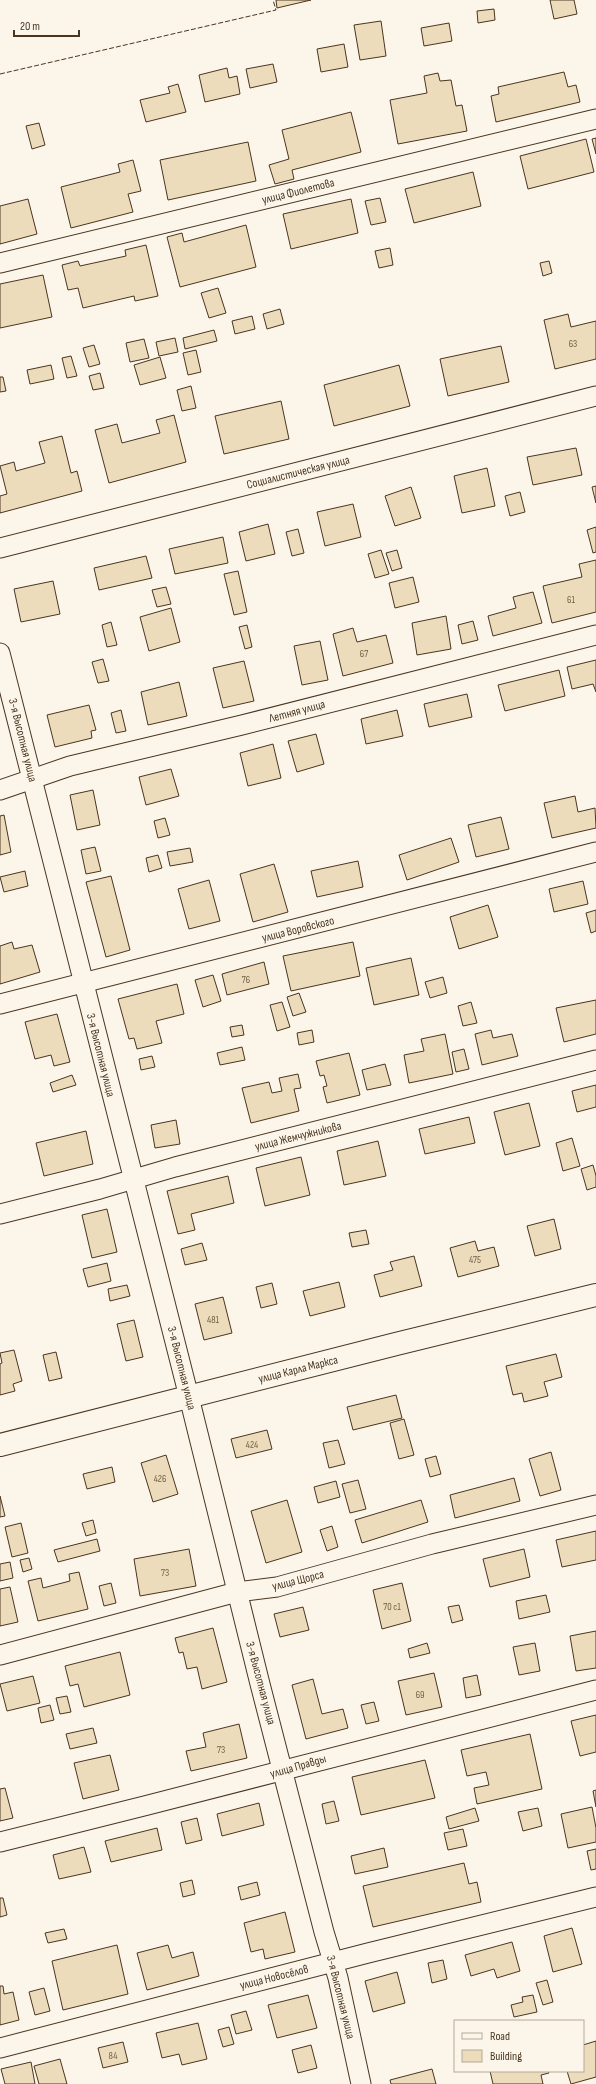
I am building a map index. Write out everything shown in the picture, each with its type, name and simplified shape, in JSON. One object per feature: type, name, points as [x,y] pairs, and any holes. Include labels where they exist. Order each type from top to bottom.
[{"type":"main road","name":"улица Карла Маркса","points":[[0,1445],[396,1344],[596,1295]]},
{"type":"street","name":"улица Фиолетова","points":[[0,263],[596,119]]},
{"type":"street","name":"Социалистическая улица","points":[[0,548],[596,396]]},
{"type":"street","name":"Летняя улица","points":[[0,790],[33,780],[70,766],[242,725],[596,635]]},
{"type":"street","name":"3-я Высотная улица","points":[[0,653],[83,983],[190,1397],[237,1592],[333,1962],[361,2084]]},
{"type":"street","name":"улица Воровского","points":[[0,1004],[596,852]]},
{"type":"street","name":"улица Жемчужникова","points":[[0,1214],[100,1189],[176,1167],[596,1060]]},
{"type":"street","name":"улица Щорса","points":[[0,1655],[237,1592],[277,1587],[432,1544],[596,1505]]},
{"type":"street","name":"улица Правды","points":[[0,1842],[216,1789],[283,1770],[596,1690]]},
{"type":"street","name":"улица Новосёлов","points":[[0,2048],[333,1962],[596,1897]]},
{"type":"building","points":[[276,0],[311,0],[277,8]]},
{"type":"building","points":[[550,0],[574,0],[577,14],[554,19]]},
{"type":"building","points":[[494,9],[495,20],[478,23],[477,11]]},
{"type":"building","points":[[381,21],[386,56],[360,60],[354,25]]},
{"type":"building","points":[[449,23],[452,41],[424,46],[421,28]]},
{"type":"building","points":[[344,44],[348,67],[321,72],[317,49]]},
{"type":"building","points":[[273,64],[277,82],[250,88],[246,69]]},
{"type":"building","points":[[227,68],[229,78],[237,76],[240,94],[205,102],[199,75]]},
{"type":"building","points":[[564,72],[568,87],[576,85],[580,102],[496,122],[491,96],[499,94],[498,87]]},
{"type":"building","points":[[438,73],[440,81],[451,80],[456,106],[462,105],[467,131],[398,144],[390,100],[427,93],[424,76]]},
{"type":"building","points":[[178,84],[186,112],[146,122],[140,100],[170,93],[168,87]]},
{"type":"building","points":[[351,112],[361,152],[292,170],[294,179],[275,184],[269,165],[289,159],[282,130]]},
{"type":"building","points":[[39,123],[45,145],[32,149],[26,126]]},
{"type":"building","points":[[596,138],[596,154],[592,139]]},
{"type":"building","points":[[586,139],[594,172],[528,189],[520,156]]},
{"type":"building","points":[[248,142],[256,181],[168,200],[160,160]]},
{"type":"building","points":[[133,160],[141,191],[128,194],[133,212],[71,228],[61,187],[120,172],[118,164]]},
{"type":"building","points":[[473,172],[481,206],[414,223],[405,189]]},
{"type":"building","points":[[380,198],[386,222],[371,225],[365,201]]},
{"type":"building","points":[[28,199],[37,234],[0,244],[0,206]]},
{"type":"building","points":[[351,199],[358,233],[291,249],[283,214]]},
{"type":"building","points":[[246,225],[256,267],[180,287],[167,237],[182,233],[184,242]]},
{"type":"building","points":[[146,245],[158,296],[135,301],[134,296],[83,308],[78,288],[68,290],[62,265],[78,261],[80,266],[126,256],[125,250]]},
{"type":"building","points":[[390,248],[393,265],[379,268],[375,251]]},
{"type":"building","points":[[549,261],[552,273],[543,276],[540,263]]},
{"type":"building","points":[[43,275],[52,317],[0,328],[0,284]]},
{"type":"building","points":[[218,288],[226,313],[209,318],[201,293]]},
{"type":"building","points":[[280,309],[284,324],[267,329],[263,314]]},
{"type":"building","points":[[568,314],[571,327],[596,321],[596,359],[555,369],[544,320]]},
{"type":"building","points":[[252,316],[255,329],[235,334],[232,321]]},
{"type":"building","points":[[214,330],[217,341],[185,349],[183,338]]},
{"type":"building","points":[[175,338],[178,352],[159,356],[156,342]]},
{"type":"building","points":[[144,339],[149,358],[130,362],[126,343]]},
{"type":"building","points":[[94,345],[100,364],[89,367],[83,348]]},
{"type":"building","points":[[501,346],[509,382],[448,396],[440,359]]},
{"type":"building","points":[[196,350],[201,372],[188,375],[183,353]]},
{"type":"building","points":[[71,356],[77,376],[67,378],[62,358]]},
{"type":"building","points":[[160,357],[166,378],[140,385],[134,365]]},
{"type":"building","points":[[51,365],[54,379],[30,384],[27,370]]},
{"type":"building","points":[[399,365],[410,406],[334,426],[324,385]]},
{"type":"building","points":[[100,373],[104,388],[93,390],[89,376]]},
{"type":"building","points":[[0,377],[3,377],[6,391],[0,392]]},
{"type":"building","points":[[191,386],[196,408],[182,411],[177,390]]},
{"type":"building","points":[[281,401],[289,439],[224,454],[215,416]]},
{"type":"building","points":[[174,415],[186,462],[109,483],[95,430],[117,424],[122,443],[160,433],[156,420]]},
{"type":"building","points":[[62,436],[71,473],[77,471],[82,491],[0,513],[0,496],[7,494],[0,466],[14,462],[16,471],[45,463],[39,442]]},
{"type":"building","points":[[576,448],[582,475],[533,485],[527,457]]},
{"type":"building","points":[[487,468],[495,506],[462,513],[454,476]]},
{"type":"building","points":[[596,486],[596,503],[592,487]]},
{"type":"building","points":[[411,487],[421,518],[395,526],[385,496]]},
{"type":"building","points":[[520,492],[525,512],[510,516],[505,496]]},
{"type":"building","points":[[353,504],[361,537],[325,546],[317,512]]},
{"type":"building","points":[[268,524],[275,554],[246,561],[239,532]]},
{"type":"building","points":[[596,527],[596,552],[593,553],[587,530]]},
{"type":"building","points":[[298,529],[304,553],[292,556],[286,532]]},
{"type":"building","points":[[223,537],[228,563],[175,574],[169,549]]},
{"type":"building","points":[[381,550],[389,574],[375,578],[368,554]]},
{"type":"building","points":[[397,550],[402,568],[392,571],[386,553]]},
{"type":"building","points":[[146,556],[152,578],[99,590],[94,568]]},
{"type":"building","points":[[596,560],[596,612],[552,623],[543,586],[582,577],[579,564]]},
{"type":"building","points":[[238,571],[247,612],[234,615],[224,574]]},
{"type":"building","points":[[413,577],[419,602],[395,608],[389,583]]},
{"type":"building","points":[[53,581],[60,614],[21,622],[14,589]]},
{"type":"building","points":[[166,587],[171,604],[157,607],[152,590]]},
{"type":"building","points":[[533,592],[542,623],[493,636],[488,616],[516,608],[513,597]]},
{"type":"building","points":[[171,608],[180,642],[149,651],[140,617]]},
{"type":"building","points":[[446,616],[451,649],[417,655],[412,623]]},
{"type":"building","points":[[473,621],[478,640],[462,644],[458,625]]},
{"type":"building","points":[[111,622],[117,645],[107,647],[102,625]]},
{"type":"building","points":[[247,625],[252,647],[245,649],[239,627]]},
{"type":"building","points":[[353,628],[357,642],[386,635],[393,663],[343,676],[333,634]]},
{"type":"building","points":[[320,641],[328,680],[302,685],[294,646]]},
{"type":"building","points":[[103,659],[109,681],[98,683],[92,662]]},
{"type":"building","points":[[596,660],[596,692],[593,684],[572,689],[567,667]]},
{"type":"building","points":[[244,661],[254,701],[223,708],[213,668]]},
{"type":"building","points":[[559,670],[565,696],[505,711],[498,685]]},
{"type":"building","points":[[179,682],[187,716],[148,725],[141,692]]},
{"type":"building","points":[[467,694],[472,717],[429,727],[424,704]]},
{"type":"building","points":[[89,705],[96,730],[91,731],[92,738],[55,747],[47,715]]},
{"type":"building","points":[[121,710],[126,731],[116,733],[111,713]]},
{"type":"building","points":[[397,710],[403,736],[366,744],[361,719]]},
{"type":"building","points":[[316,734],[324,764],[297,772],[288,741]]},
{"type":"building","points":[[273,744],[281,778],[248,786],[240,753]]},
{"type":"building","points":[[171,769],[179,796],[146,805],[139,777]]},
{"type":"building","points":[[93,790],[100,825],[77,830],[70,795]]},
{"type":"building","points":[[575,796],[578,812],[595,808],[596,828],[552,838],[544,803]]},
{"type":"building","points":[[4,815],[11,852],[0,855],[0,816]]},
{"type":"building","points":[[501,817],[509,849],[476,857],[468,825]]},
{"type":"building","points":[[165,818],[170,835],[158,838],[154,821]]},
{"type":"building","points":[[451,838],[459,862],[407,880],[399,855]]},
{"type":"building","points":[[95,847],[101,871],[86,874],[81,850]]},
{"type":"building","points":[[190,848],[193,862],[170,866],[167,852]]},
{"type":"building","points":[[158,855],[162,868],[149,872],[146,858]]},
{"type":"building","points":[[358,861],[363,887],[317,897],[311,871]]},
{"type":"building","points":[[274,864],[288,912],[253,922],[240,874]]},
{"type":"building","points":[[25,871],[28,886],[4,892],[0,877]]},
{"type":"building","points":[[111,876],[130,950],[106,957],[86,882]]},
{"type":"building","points":[[209,880],[220,921],[189,929],[178,889]]},
{"type":"building","points":[[583,881],[588,904],[554,912],[549,889]]},
{"type":"building","points":[[488,905],[498,937],[459,949],[450,917]]},
{"type":"building","points":[[596,910],[596,931],[591,933],[586,913]]},
{"type":"building","points":[[12,942],[14,949],[32,945],[40,972],[0,984],[0,946]]},
{"type":"building","points":[[353,942],[360,976],[291,991],[283,956]]},
{"type":"building","points":[[411,958],[419,995],[374,1005],[366,968]]},
{"type":"building","points":[[264,962],[269,984],[227,995],[222,974]]},
{"type":"building","points":[[213,975],[221,1001],[203,1007],[195,980]]},
{"type":"building","points":[[443,977],[447,993],[430,998],[425,982]]},
{"type":"building","points":[[177,984],[184,1014],[156,1021],[162,1043],[137,1049],[134,1038],[129,1039],[118,999]]},
{"type":"building","points":[[299,993],[306,1012],[293,1016],[287,997]]},
{"type":"building","points":[[596,1000],[596,1034],[564,1042],[556,1008]]},
{"type":"building","points":[[282,1002],[290,1027],[277,1031],[270,1005]]},
{"type":"building","points":[[471,1002],[477,1023],[463,1026],[458,1006]]},
{"type":"building","points":[[57,1014],[70,1062],[54,1066],[51,1055],[35,1059],[25,1022]]},
{"type":"building","points":[[242,1025],[244,1035],[232,1037],[230,1027]]},
{"type":"building","points":[[312,1030],[314,1042],[299,1045],[297,1033]]},
{"type":"building","points":[[491,1030],[493,1038],[512,1034],[518,1056],[482,1065],[475,1034]]},
{"type":"building","points":[[445,1034],[453,1074],[409,1083],[404,1055],[424,1051],[421,1039]]},
{"type":"building","points":[[242,1047],[245,1060],[220,1065],[217,1053]]},
{"type":"building","points":[[464,1049],[469,1069],[456,1072],[452,1052]]},
{"type":"building","points":[[349,1053],[360,1095],[327,1103],[323,1087],[327,1086],[324,1075],[320,1076],[316,1061]]},
{"type":"building","points":[[152,1056],[155,1067],[141,1070],[139,1059]]},
{"type":"building","points":[[385,1064],[391,1085],[367,1090],[362,1070]]},
{"type":"building","points":[[298,1074],[301,1088],[294,1089],[299,1111],[251,1123],[242,1088],[269,1082],[272,1093],[282,1091],[279,1078]]},
{"type":"building","points":[[72,1075],[76,1085],[53,1092],[50,1083]]},
{"type":"building","points":[[596,1085],[596,1107],[577,1112],[572,1091]]},
{"type":"building","points":[[529,1103],[540,1146],[505,1155],[494,1112]]},
{"type":"building","points":[[469,1117],[475,1143],[425,1154],[419,1129]]},
{"type":"building","points":[[176,1120],[180,1144],[155,1148],[151,1125]]},
{"type":"building","points":[[86,1131],[93,1164],[44,1176],[36,1143]]},
{"type":"building","points":[[572,1138],[580,1166],[563,1171],[556,1143]]},
{"type":"building","points":[[378,1141],[386,1176],[344,1185],[337,1151]]},
{"type":"building","points":[[301,1157],[310,1195],[265,1206],[256,1168]]},
{"type":"building","points":[[593,1165],[596,1176],[596,1187],[587,1190],[581,1169]]},
{"type":"building","points":[[228,1176],[234,1203],[191,1214],[195,1230],[178,1234],[167,1191]]},
{"type":"building","points":[[107,1209],[117,1252],[92,1258],[82,1215]]},
{"type":"building","points":[[554,1219],[561,1249],[535,1256],[527,1226]]},
{"type":"building","points":[[366,1230],[369,1244],[352,1247],[349,1233]]},
{"type":"building","points":[[475,1241],[478,1251],[494,1247],[499,1266],[458,1277],[450,1248]]},
{"type":"building","points":[[202,1243],[207,1260],[185,1265],[181,1249]]},
{"type":"building","points":[[414,1256],[422,1286],[380,1297],[374,1275],[393,1270],[390,1262]]},
{"type":"building","points":[[107,1263],[111,1281],[88,1287],[83,1269]]},
{"type":"building","points":[[339,1282],[345,1307],[310,1316],[303,1291]]},
{"type":"building","points":[[272,1283],[277,1304],[261,1308],[256,1287]]},
{"type":"building","points":[[127,1285],[130,1296],[110,1301],[108,1289]]},
{"type":"building","points":[[223,1297],[232,1333],[204,1340],[195,1304]]},
{"type":"building","points":[[134,1320],[143,1357],[126,1361],[117,1324]]},
{"type":"building","points":[[14,1350],[22,1381],[13,1384],[15,1391],[0,1395],[0,1364],[2,1363],[0,1353]]},
{"type":"building","points":[[56,1352],[62,1378],[49,1381],[43,1355]]},
{"type":"building","points":[[556,1354],[562,1377],[544,1382],[548,1396],[524,1402],[522,1393],[513,1395],[506,1366]]},
{"type":"building","points":[[396,1395],[402,1418],[353,1430],[347,1407]]},
{"type":"building","points":[[404,1419],[414,1455],[399,1459],[390,1423]]},
{"type":"building","points":[[267,1430],[272,1449],[236,1458],[231,1439]]},
{"type":"building","points":[[338,1440],[345,1464],[329,1468],[323,1443]]},
{"type":"building","points":[[551,1452],[561,1490],[540,1496],[529,1459]]},
{"type":"building","points":[[166,1455],[178,1494],[153,1502],[141,1463]]},
{"type":"building","points":[[436,1456],[441,1474],[430,1477],[425,1459]]},
{"type":"building","points":[[112,1467],[115,1482],[87,1489],[83,1474]]},
{"type":"building","points":[[514,1478],[520,1501],[455,1518],[450,1495]]},
{"type":"building","points":[[358,1480],[366,1509],[350,1513],[342,1484]]},
{"type":"building","points":[[336,1481],[340,1497],[318,1503],[314,1487]]},
{"type":"building","points":[[0,1496],[5,1516],[0,1517]]},
{"type":"building","points":[[287,1500],[302,1552],[266,1563],[251,1511]]},
{"type":"building","points":[[421,1500],[428,1522],[362,1543],[355,1520]]},
{"type":"building","points":[[93,1520],[96,1533],[86,1536],[82,1523]]},
{"type":"building","points":[[21,1523],[28,1553],[12,1557],[5,1527]]},
{"type":"building","points":[[332,1526],[338,1547],[327,1551],[320,1530]]},
{"type":"building","points":[[596,1531],[596,1560],[562,1567],[556,1540]]},
{"type":"building","points":[[97,1539],[100,1551],[58,1562],[54,1550]]},
{"type":"building","points":[[189,1549],[196,1586],[140,1596],[134,1559]]},
{"type":"building","points":[[524,1549],[530,1577],[490,1587],[483,1559]]},
{"type":"building","points":[[29,1558],[32,1569],[23,1572],[20,1560]]},
{"type":"building","points":[[10,1562],[13,1578],[0,1581],[0,1564]]},
{"type":"building","points":[[79,1572],[88,1609],[38,1621],[28,1581],[41,1578],[43,1588],[70,1581],[69,1574]]},
{"type":"building","points":[[111,1583],[116,1603],[104,1606],[99,1586]]},
{"type":"building","points":[[402,1583],[411,1621],[382,1629],[373,1590]]},
{"type":"building","points":[[10,1587],[18,1622],[0,1626],[0,1589]]},
{"type":"building","points":[[546,1595],[550,1612],[519,1619],[516,1601]]},
{"type":"building","points":[[459,1605],[463,1620],[452,1623],[448,1607]]},
{"type":"building","points":[[303,1607],[309,1630],[280,1637],[274,1614]]},
{"type":"building","points":[[213,1628],[227,1682],[202,1689],[197,1667],[187,1669],[183,1652],[179,1653],[175,1638]]},
{"type":"building","points":[[596,1631],[596,1668],[576,1671],[570,1636]]},
{"type":"building","points":[[427,1643],[430,1653],[410,1658],[408,1649]]},
{"type":"building","points":[[535,1643],[540,1671],[519,1675],[513,1647]]},
{"type":"building","points":[[120,1652],[130,1695],[84,1707],[78,1684],[70,1686],[65,1666]]},
{"type":"building","points":[[434,1673],[442,1707],[406,1715],[398,1681]]},
{"type":"building","points":[[477,1675],[481,1695],[466,1698],[463,1678]]},
{"type":"building","points":[[33,1676],[40,1703],[7,1711],[0,1684]]},
{"type":"building","points":[[313,1679],[322,1714],[343,1709],[348,1728],[306,1739],[292,1685]]},
{"type":"building","points":[[67,1696],[71,1712],[60,1714],[56,1698]]},
{"type":"building","points":[[374,1702],[379,1721],[366,1724],[361,1705]]},
{"type":"building","points":[[50,1705],[54,1720],[41,1723],[38,1708]]},
{"type":"building","points":[[596,1715],[596,1752],[580,1756],[571,1721]]},
{"type":"building","points":[[239,1724],[247,1758],[191,1771],[186,1751],[206,1747],[203,1733]]},
{"type":"building","points":[[93,1728],[97,1743],[70,1749],[66,1734]]},
{"type":"building","points":[[530,1734],[542,1789],[477,1804],[474,1788],[489,1785],[486,1772],[467,1776],[461,1750]]},
{"type":"building","points":[[110,1755],[119,1790],[83,1799],[74,1763]]},
{"type":"building","points":[[425,1760],[435,1798],[361,1815],[352,1777]]},
{"type":"building","points":[[5,1788],[13,1818],[0,1821],[0,1789]]},
{"type":"building","points":[[596,1790],[596,1807],[593,1791]]},
{"type":"building","points":[[334,1801],[339,1821],[326,1824],[322,1804]]},
{"type":"building","points":[[259,1803],[264,1825],[222,1836],[217,1814]]},
{"type":"building","points":[[592,1807],[596,1828],[596,1842],[568,1848],[561,1814]]},
{"type":"building","points":[[475,1808],[479,1821],[449,1829],[446,1817]]},
{"type":"building","points":[[538,1808],[542,1826],[523,1831],[518,1812]]},
{"type":"building","points":[[197,1818],[202,1840],[186,1844],[181,1822]]},
{"type":"building","points":[[157,1828],[162,1850],[111,1862],[105,1841]]},
{"type":"building","points":[[463,1829],[467,1846],[448,1850],[444,1833]]},
{"type":"building","points":[[84,1847],[91,1872],[59,1879],[53,1855]]},
{"type":"building","points":[[384,1848],[388,1867],[355,1874],[351,1856]]},
{"type":"building","points":[[596,1849],[596,1869],[591,1870],[587,1851]]},
{"type":"building","points":[[464,1863],[469,1884],[477,1882],[481,1902],[373,1927],[363,1886]]},
{"type":"building","points":[[192,1880],[195,1894],[183,1897],[180,1883]]},
{"type":"building","points":[[257,1882],[260,1895],[241,1900],[238,1887]]},
{"type":"building","points":[[0,1898],[3,1898],[7,1915],[0,1917]]},
{"type":"building","points":[[285,1912],[295,1952],[265,1959],[263,1949],[251,1952],[244,1923]]},
{"type":"building","points":[[572,1928],[582,1964],[553,1972],[544,1936]]},
{"type":"building","points":[[64,1929],[67,1939],[48,1943],[45,1933]]},
{"type":"building","points":[[512,1942],[520,1971],[497,1978],[494,1969],[471,1976],[465,1955]]},
{"type":"building","points":[[117,1945],[128,1994],[63,2010],[52,1961]]},
{"type":"building","points":[[168,1945],[172,1958],[193,1952],[199,1976],[147,1990],[137,1953]]},
{"type":"building","points":[[443,1960],[447,1979],[432,1983],[428,1963]]},
{"type":"building","points":[[397,1972],[405,2003],[373,2012],[365,1981]]},
{"type":"building","points":[[547,1980],[553,2002],[543,2005],[536,1983]]},
{"type":"building","points":[[0,1986],[3,1986],[4,1994],[13,1992],[19,2020],[0,2025]]},
{"type":"building","points":[[44,1988],[50,2011],[35,2015],[29,1992]]},
{"type":"building","points":[[308,1995],[317,2028],[277,2038],[268,2005]]},
{"type":"building","points":[[533,1995],[537,2012],[514,2017],[511,2005],[523,2002],[522,1997]]},
{"type":"building","points":[[246,2011],[252,2030],[236,2034],[231,2015]]},
{"type":"building","points":[[198,2023],[207,2059],[182,2065],[179,2054],[162,2058],[156,2033]]},
{"type":"building","points":[[229,2027],[234,2044],[223,2047],[218,2030]]},
{"type":"building","points":[[596,2041],[596,2077],[571,2084],[567,2072],[584,2072],[584,2045]]},
{"type":"building","points":[[123,2042],[128,2062],[103,2068],[98,2048]]},
{"type":"building","points":[[311,2045],[317,2068],[298,2073],[292,2050]]},
{"type":"building","points":[[60,2059],[67,2084],[39,2084],[34,2066]]},
{"type":"building","points":[[31,2062],[35,2084],[5,2084],[1,2069]]},
{"type":"building","points":[[432,2069],[436,2084],[391,2084],[390,2080]]},
{"type":"building","points":[[490,2072],[549,2073],[541,2075],[543,2084],[493,2084]]},
{"type":"fence","points":[[0,74],[276,10],[273,0]]}]
